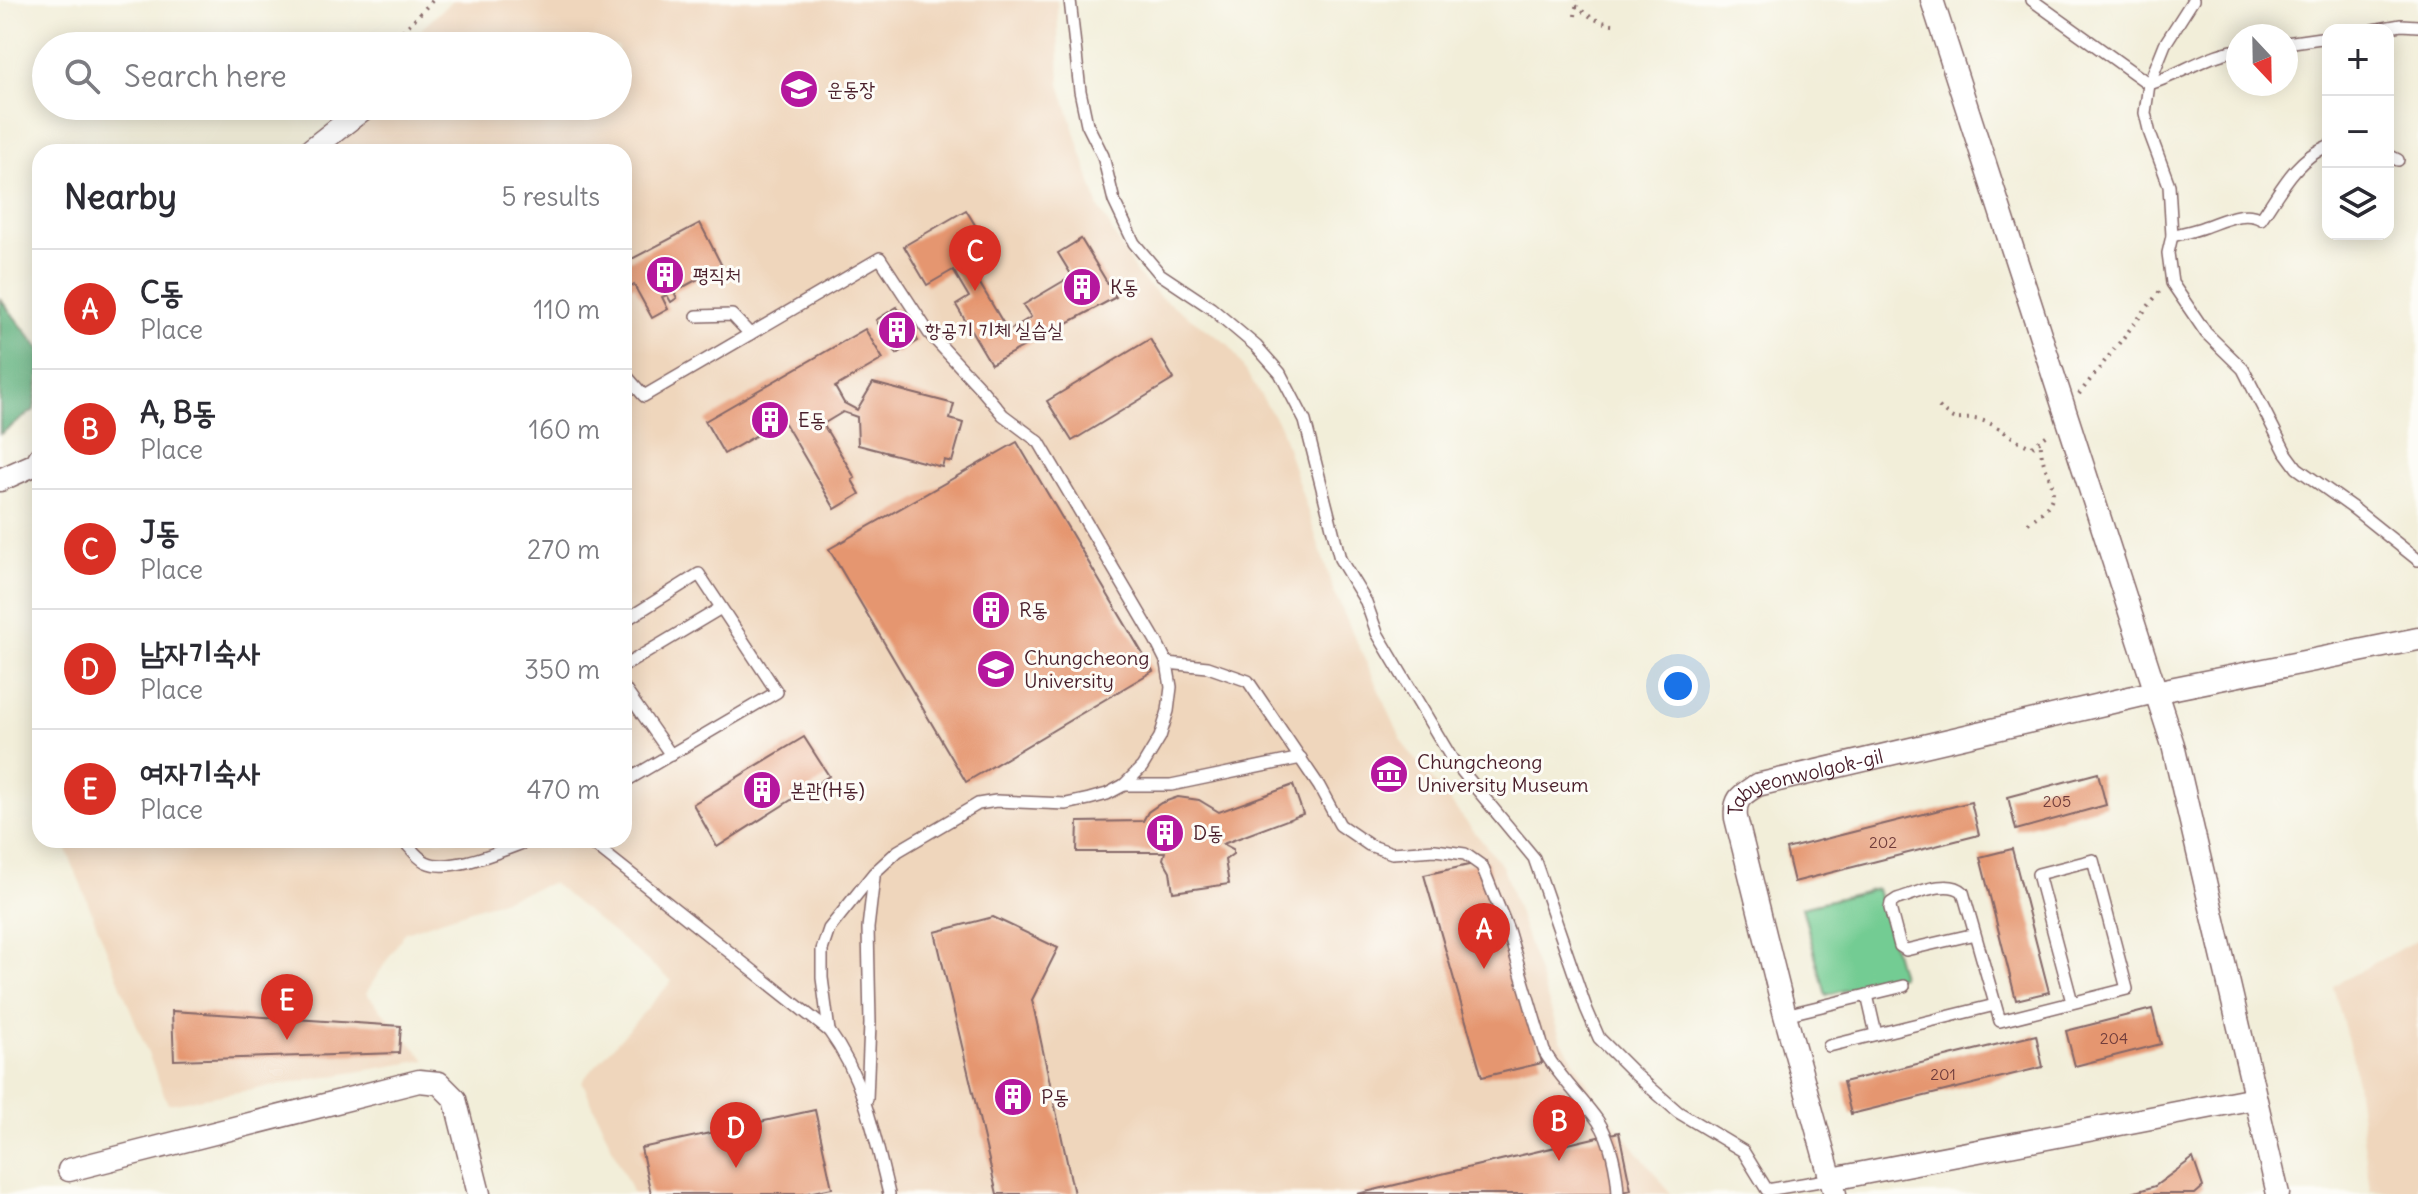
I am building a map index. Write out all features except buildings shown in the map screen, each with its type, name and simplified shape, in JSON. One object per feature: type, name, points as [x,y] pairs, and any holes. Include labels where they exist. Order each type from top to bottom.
[{"type":"street","points":[[1932,0],[2173,745],[2278,1194]]},
{"type":"street","points":[[318,144],[349,120]]},
{"type":"street","points":[[0,480],[32,467]]},
{"type":"street","name":"Tabyeonwolgok-gil","points":[[1834,1186],[1785,1015],[1736,818],[1735,806],[1741,796],[1757,785],[2155,692],[2418,639]]},
{"type":"street","points":[[69,1170],[419,1081],[439,1083],[455,1099],[479,1194]]},
{"type":"street","points":[[1834,1186],[2255,1098]]},
{"type":"lane","points":[[1070,0],[1080,91],[1087,124],[1103,156],[1114,201],[1134,243],[1160,274],[1211,308],[1256,346],[1280,373],[1305,421],[1340,559],[1366,602],[1377,633],[1452,759],[1534,858],[1599,1038],[1678,1112],[1743,1151],[1767,1190],[1834,1186]]},
{"type":"lane","points":[[2032,0],[2149,84]]},
{"type":"lane","points":[[2193,0],[2165,44],[2149,84],[2145,113],[2169,185],[2172,236],[2168,253],[2172,283],[2206,333],[2243,369],[2286,453],[2297,468],[2418,560]]},
{"type":"lane","points":[[2394,26],[2418,26]]},
{"type":"lane","points":[[2298,41],[2322,38]]},
{"type":"lane","points":[[2149,84],[2171,78],[2207,58],[2226,53]]},
{"type":"lane","points":[[2172,236],[2237,217],[2259,216],[2261,219],[2300,164],[2322,148]]},
{"type":"lane","points":[[632,382],[644,396],[880,258],[929,333],[1003,415],[1039,442],[1167,663],[1171,687],[1160,737],[1142,767],[1124,785],[1107,794],[1066,804],[996,801],[978,804],[898,851],[874,873],[829,929],[822,950],[822,978],[829,1031]]},
{"type":"lane","points":[[697,316],[732,315],[750,334]]},
{"type":"lane","points":[[632,616],[699,574],[777,692],[632,777]]},
{"type":"lane","points":[[632,661],[721,608]]},
{"type":"lane","points":[[1167,663],[1208,667],[1248,681],[1301,758],[1340,825],[1369,845],[1392,853],[1435,850],[1465,854],[1482,866],[1508,930],[1544,1051],[1600,1124],[1609,1144],[1618,1194]]},
{"type":"lane","points":[[632,699],[671,755]]},
{"type":"lane","points":[[1124,785],[1171,785],[1301,758]]},
{"type":"lane","points":[[411,848],[423,861],[437,866],[460,863],[506,848]]},
{"type":"lane","points":[[598,848],[829,1031],[844,1053],[867,1106],[889,1194]]},
{"type":"lane","points":[[1975,934],[1906,950],[1900,946],[1891,903],[1949,885],[1959,887],[1963,892],[2000,1021],[2127,989],[2093,860],[2038,874],[2072,1002]]},
{"type":"lane","points":[[867,1106],[869,923],[874,873]]},
{"type":"lane","points":[[843,911],[858,911],[869,923]]},
{"type":"lane","points":[[1785,1015],[1904,986]]},
{"type":"lane","points":[[1867,995],[1876,1034]]},
{"type":"lane","points":[[1829,1046],[1995,1005]]},
{"type":"path","points":[[401,32],[433,0]]},
{"type":"path","points":[[1575,16],[1576,3]]},
{"type":"path","points":[[1576,3],[1592,18],[1606,24],[1616,24]]},
{"type":"path","points":[[2028,523],[2047,508],[2053,496],[2040,451],[2041,440]]},
{"type":"shaded area","name":"Chungcheong University","points":[[453,0],[1057,0],[1060,84],[1099,208],[1137,274],[1159,296],[1229,345],[1280,426],[1334,592],[1404,745],[1503,867],[1561,1040],[1602,1107],[1671,1194],[633,1194],[582,1081],[672,981],[552,883],[405,932],[366,993],[426,1060],[168,1104],[66,848],[632,848],[632,144],[338,144],[367,120],[632,120],[632,32],[418,32]]},
{"type":"shaded area","points":[[2418,939],[2418,1194],[2370,1190],[2353,1059],[2333,986]]},
{"type":"green space","points":[[0,299],[32,339],[32,411],[0,434]]},
{"type":"green space","points":[[1877,889],[1901,976],[1826,995],[1802,907]]},
{"type":"place","name":"운동장","points":[[799,89]]},
{"type":"place","name":"평직처","points":[[665,275]]},
{"type":"place","name":"K동","points":[[1082,287]]},
{"type":"place","name":"J동","points":[[975,291]]},
{"type":"place","name":"항공기 기체 실습실","points":[[897,330]]},
{"type":"place","name":"E동","points":[[770,420]]},
{"type":"place","name":"R동","points":[[991,610]]},
{"type":"place","name":"Chungcheong University","points":[[996,669]]},
{"type":"place","name":"Chungcheong University Museum","points":[[1389,774]]},
{"type":"place","name":"본관(H동)","points":[[762,790]]},
{"type":"place","name":"D동","points":[[1165,833]]},
{"type":"place","name":"C동","points":[[1484,969]]},
{"type":"place","name":"여자기숙사","points":[[287,1040]]},
{"type":"place","name":"P동","points":[[1013,1097]]},
{"type":"place","name":"A, B동","points":[[1559,1161]]},
{"type":"place","name":"남자기숙사","points":[[736,1168]]}]
